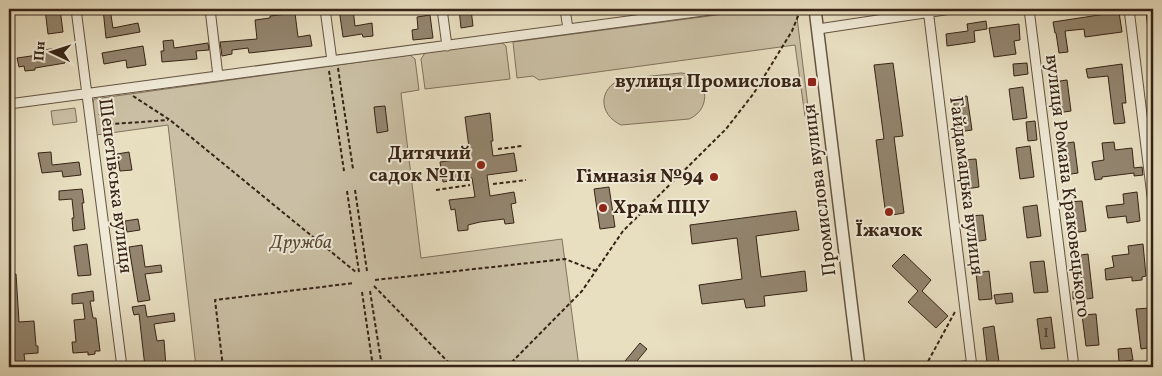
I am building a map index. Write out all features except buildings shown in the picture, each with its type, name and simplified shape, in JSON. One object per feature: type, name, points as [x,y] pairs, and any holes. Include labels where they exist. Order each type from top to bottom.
[{"type":"street","name":"Шепетівська вулиця","points":[[76,9],[122,367]]},
{"type":"street","points":[[210,9],[218,76]]},
{"type":"street","points":[[325,9],[332,61]]},
{"type":"street","points":[[442,9],[447,46]]},
{"type":"street","points":[[565,9],[568,29]]},
{"type":"street","points":[[9,104],[447,46],[687,11],[718,9]]},
{"type":"street","name":"Промислова вулиця","points":[[815,9],[859,367]]},
{"type":"street","points":[[818,29],[928,10],[951,9]]},
{"type":"street","name":"вулиця Романа Краковецького","points":[[1029,9],[1074,367]]},
{"type":"street","points":[[1129,9],[1153,204]]},
{"type":"street","name":"Гайдамацька вулиця","points":[[928,10],[972,365]]},
{"type":"lane","points":[[940,367],[972,365]]},
{"type":"path","points":[[507,367],[582,291],[623,231],[726,128],[754,93],[792,31],[800,9]]},
{"type":"path","points":[[332,61],[352,169]]},
{"type":"path","points":[[332,61],[344,171]]},
{"type":"path","points":[[122,89],[170,120],[358,272],[347,191]]},
{"type":"path","points":[[89,107],[113,124],[170,120]]},
{"type":"path","points":[[498,149],[522,146]]},
{"type":"path","points":[[493,184],[526,180]]},
{"type":"path","points":[[436,190],[470,185]]},
{"type":"path","points":[[355,190],[367,271]]},
{"type":"path","points":[[350,214],[358,213]]},
{"type":"path","points":[[375,280],[565,259],[596,271]]},
{"type":"path","points":[[223,367],[215,300],[354,282]]},
{"type":"path","points":[[374,286],[453,367]]},
{"type":"path","points":[[370,291],[382,367]]},
{"type":"path","points":[[362,292],[373,367]]},
{"type":"path","points":[[924,367],[964,298]]},
{"type":"path","points":[[511,363],[512,367]]},
{"type":"green space","points":[[762,9],[796,9],[810,123],[805,116],[795,45],[539,80],[533,76],[517,78],[513,42]]},
{"type":"green space","points":[[501,42],[506,46],[510,79],[425,89],[421,59],[425,53]]},
{"type":"green space","name":"Дружба","points":[[410,55],[415,59],[419,90],[401,93],[421,258],[562,239],[579,367],[196,367],[168,125],[96,135],[92,106],[94,99]]},
{"type":"green space","points":[[681,73],[697,79],[702,85],[704,93],[702,108],[689,119],[621,125],[608,114],[605,108],[605,95],[608,88],[614,83],[622,79]]},
{"type":"green space","points":[[75,108],[77,122],[53,125],[51,111]]},
{"type":"place","name":"вулиця Промислова","points":[[812,82]]},
{"type":"place","name":"Дитячий садок №111","points":[[481,165]]},
{"type":"place","name":"Гімназія №94","points":[[714,177]]},
{"type":"place","name":"Храм ПЦУ","points":[[603,208]]},
{"type":"place","name":"Їжачок","points":[[889,212]]}]
